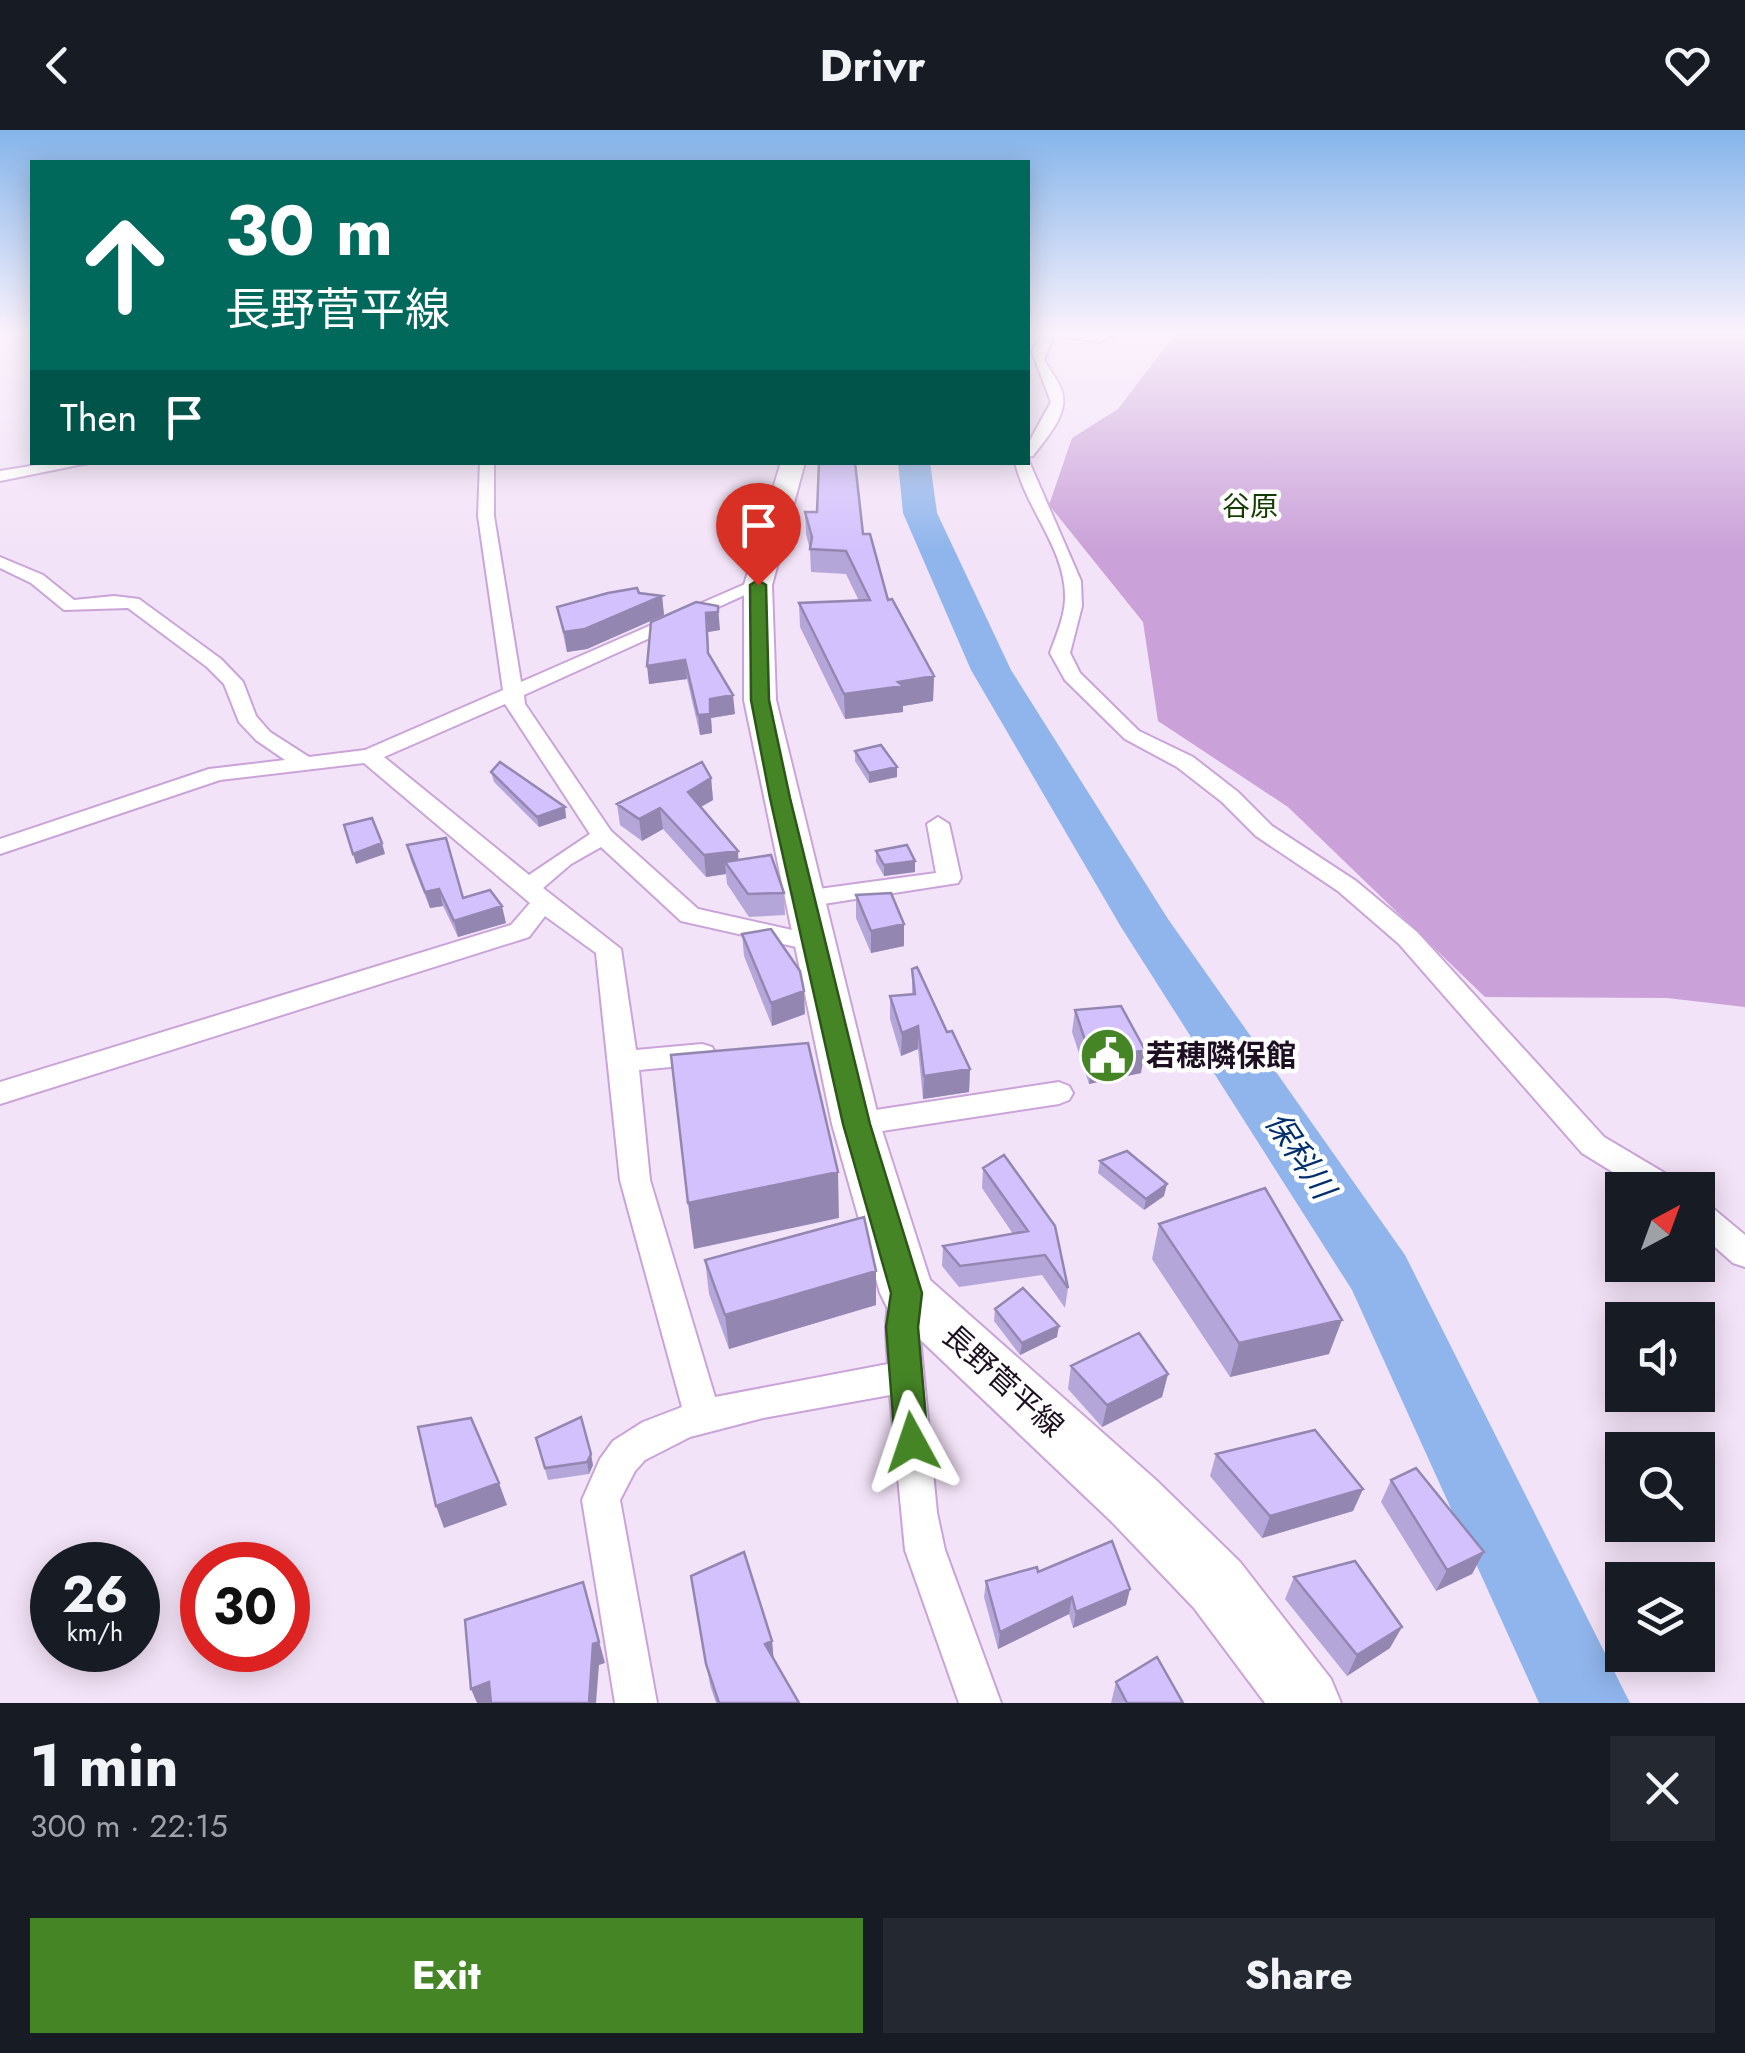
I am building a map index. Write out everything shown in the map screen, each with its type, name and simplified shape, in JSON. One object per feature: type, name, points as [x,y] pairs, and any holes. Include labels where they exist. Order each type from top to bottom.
[{"type":"main road","points":[[791,465],[758,585],[760,700],[809,921],[827,1043],[856,1124],[906,1293]]},
{"type":"main road","name":"長野菅平線","points":[[906,1293],[1134,1500],[1217,1584],[1308,1703]]},
{"type":"street","points":[[1030,450],[1057,403]]},
{"type":"street","points":[[0,476],[68,465]]},
{"type":"street","points":[[487,465],[486,516],[515,704],[603,836],[690,915],[809,921],[949,878],[938,824]]},
{"type":"street","points":[[1023,465],[1030,489],[1063,546],[1073,576],[1074,604],[1060,653],[1072,676],[1132,735],[1185,762],[1230,797],[1264,831],[1346,886],[1408,938],[1593,1145],[1637,1172]]},
{"type":"street","points":[[0,562],[38,579],[48,592],[70,606],[114,600],[133,603],[214,662],[233,682],[246,718],[263,736],[306,764]]},
{"type":"street","points":[[0,846],[218,774],[368,756],[758,585]]},
{"type":"street","points":[[368,756],[536,895],[608,949],[635,1180],[703,1417]]},
{"type":"street","points":[[0,1093],[520,931],[536,895],[563,859],[603,836]]},
{"type":"street","points":[[624,1061],[720,1052]]},
{"type":"street","points":[[856,1124],[1059,1093]]},
{"type":"street","points":[[1715,1228],[1745,1254]]},
{"type":"street","points":[[906,1293],[902,1327],[918,1512],[926,1550],[980,1703]]},
{"type":"street","points":[[636,1703],[601,1500],[610,1474],[630,1450],[661,1429],[906,1376]]},
{"type":"shaded area","points":[[1122,403],[1745,403],[1745,1007],[1667,998],[1485,997],[1288,807],[1158,721],[1143,622],[1049,505],[1072,438]]},
{"type":"building","points":[[819,465],[855,465],[863,534],[870,534],[888,600],[892,599],[934,676],[898,682],[903,686],[844,694],[799,603],[870,600],[846,551],[810,549],[812,537],[805,512],[817,512]]},
{"type":"building","points":[[637,588],[639,593],[662,596],[585,629],[564,632],[557,607]]},
{"type":"building","points":[[696,602],[718,606],[718,612],[706,613],[708,653],[733,695],[710,699],[710,714],[698,715],[685,660],[647,666],[651,622]]},
{"type":"building","points":[[881,745],[897,767],[869,773],[855,751]]},
{"type":"building","points":[[500,762],[565,807],[537,817],[491,772]]},
{"type":"building","points":[[702,762],[711,778],[688,792],[738,851],[704,855],[660,808],[639,819],[617,804]]},
{"type":"building","points":[[372,818],[382,843],[353,854],[344,825]]},
{"type":"building","points":[[446,838],[463,898],[490,890],[502,906],[454,921],[439,889],[425,892],[407,845]]},
{"type":"building","points":[[907,845],[915,861],[884,865],[876,851]]},
{"type":"building","points":[[771,855],[784,893],[748,894],[725,862]]},
{"type":"building","points":[[891,893],[904,924],[871,931],[856,895]]},
{"type":"building","points":[[771,929],[800,971],[804,991],[771,1003],[742,934]]},
{"type":"building","points":[[917,967],[947,1032],[952,1031],[970,1069],[924,1076],[918,1026],[902,1033],[890,996],[915,994],[912,969]]},
{"type":"building","points":[[1121,1006],[1145,1050],[1092,1061],[1075,1010]]},
{"type":"building","points":[[808,1043],[838,1172],[688,1203],[671,1055]]},
{"type":"building","points":[[1127,1151],[1167,1184],[1146,1199],[1100,1161]]},
{"type":"building","points":[[1004,1155],[1055,1226],[1068,1288],[1045,1255],[960,1266],[943,1246],[1028,1231],[983,1168]]},
{"type":"building","points":[[1265,1188],[1342,1320],[1239,1343],[1159,1224]]},
{"type":"building","points":[[864,1217],[876,1271],[725,1315],[705,1260]]},
{"type":"building","points":[[1023,1288],[1059,1326],[1022,1343],[995,1309]]},
{"type":"building","points":[[1139,1333],[1168,1374],[1107,1405],[1071,1366]]},
{"type":"building","points":[[581,1417],[591,1454],[587,1462],[545,1468],[536,1438]]},
{"type":"building","points":[[471,1418],[499,1483],[436,1506],[418,1427]]},
{"type":"building","points":[[1315,1430],[1363,1489],[1270,1516],[1216,1454]]},
{"type":"building","points":[[1416,1468],[1484,1552],[1447,1570],[1391,1480]]},
{"type":"building","points":[[1112,1541],[1130,1589],[1076,1612],[1072,1597],[1000,1632],[986,1581],[1037,1567],[1038,1572]]},
{"type":"building","points":[[744,1552],[772,1641],[765,1644],[799,1703],[719,1703],[706,1664],[691,1576]]},
{"type":"building","points":[[1355,1561],[1402,1627],[1357,1655],[1294,1577]]},
{"type":"building","points":[[583,1582],[599,1642],[593,1644],[589,1703],[491,1703],[489,1682],[471,1689],[465,1620]]},
{"type":"building","points":[[1157,1657],[1183,1703],[1127,1703],[1116,1682]]},
{"type":"waterway","name":"保科川","points":[[914,465],[920,513],[991,670],[1147,927],[1380,1275],[1585,1703]]},
{"type":"place","name":"若穂隣保館","points":[[1107,1056]]},
{"type":"district","name":"谷原","points":[[1250,506]]},
{"type":"route","points":[[758,585],[760,700],[780,798],[856,1124],[906,1293],[902,1327],[912,1442]]}]
